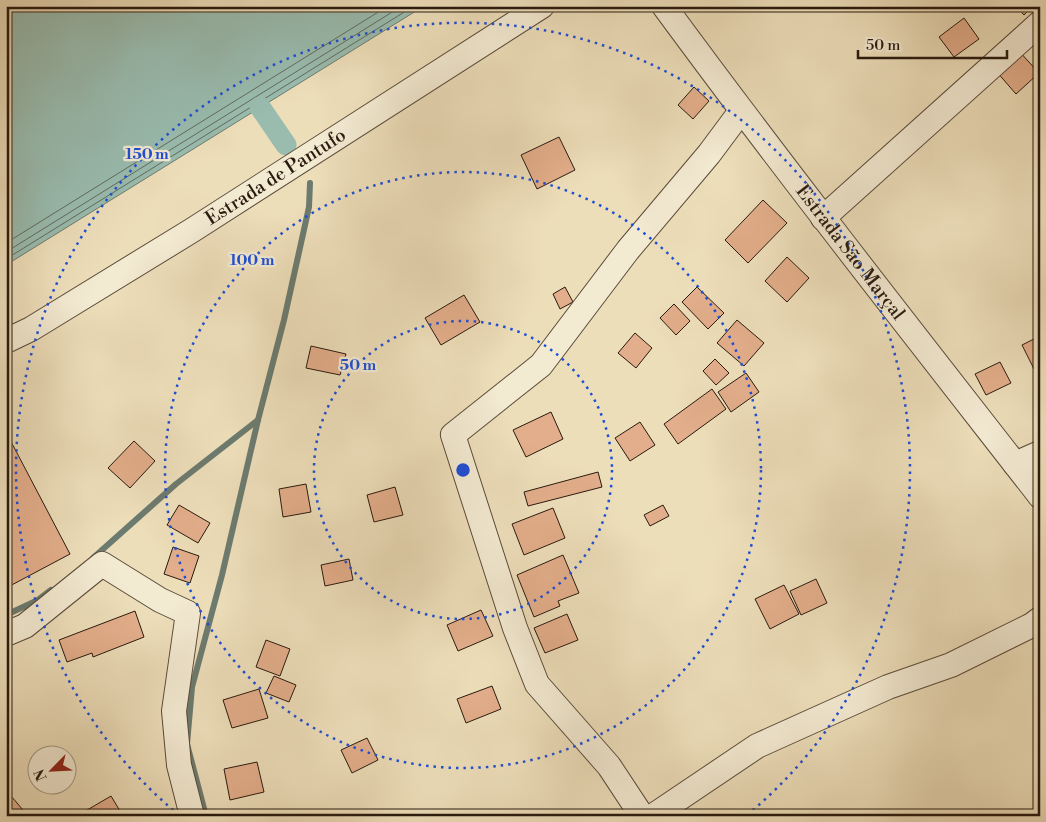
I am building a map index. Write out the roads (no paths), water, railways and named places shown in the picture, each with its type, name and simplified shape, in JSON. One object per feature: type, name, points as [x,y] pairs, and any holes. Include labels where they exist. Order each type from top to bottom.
[{"type":"street","name":"Estrada de Pantufo","points":[[6,341],[31,329],[191,231],[542,6]]},
{"type":"street","name":"Estrada São Marçal","points":[[664,6],[823,218],[1040,496]]},
{"type":"street","points":[[823,218],[1040,23]]},
{"type":"street","points":[[642,816],[609,766],[537,684],[515,628],[453,435],[541,365],[628,250],[709,154],[741,111]]},
{"type":"street","points":[[1015,464],[1040,453]]},
{"type":"street","points":[[6,634],[26,626],[102,564],[160,600],[188,613],[174,710],[180,766],[192,816]]},
{"type":"street","points":[[653,816],[757,746],[888,687],[951,665],[1032,625],[1040,619]]},
{"type":"water","points":[[6,6],[424,6],[6,265]]},
{"type":"waterway","points":[[260,107],[286,145]]},
{"type":"waterway","points":[[206,816],[187,744],[192,687],[222,575],[258,420],[284,320],[309,207],[310,183]]},
{"type":"waterway","points":[[93,558],[176,484],[258,420]]},
{"type":"waterway","points":[[6,615],[38,600],[51,590]]}]
